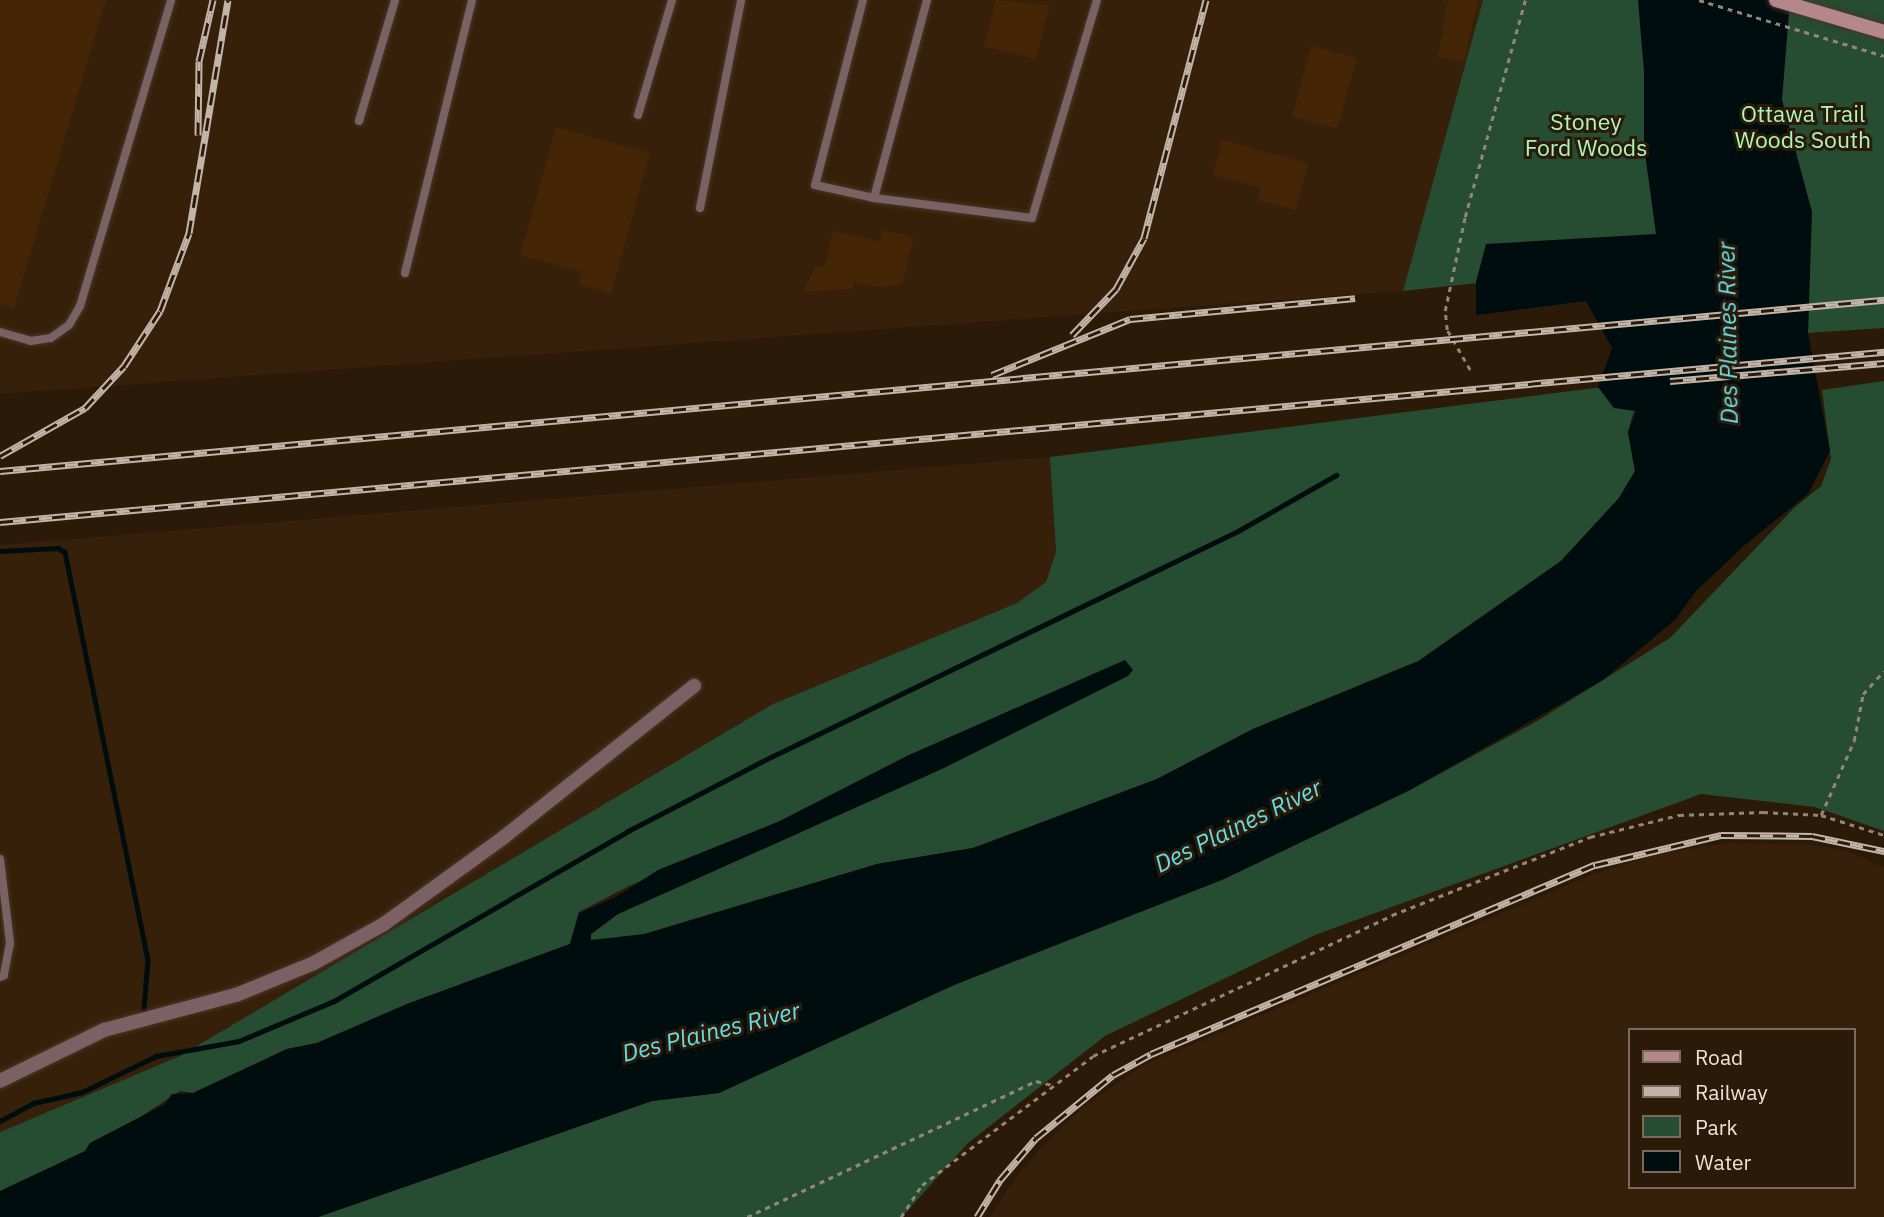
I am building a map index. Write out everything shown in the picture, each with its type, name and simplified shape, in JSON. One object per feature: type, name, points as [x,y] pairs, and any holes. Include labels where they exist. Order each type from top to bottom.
[{"type":"main road","points":[[1776,0],[1884,32]]},
{"type":"street","points":[[0,1081],[104,1030],[236,995],[292,972],[384,924],[504,837],[694,686]]},
{"type":"lane","points":[[0,332],[31,341],[51,338],[69,325],[80,306],[171,0]]},
{"type":"lane","points":[[359,121],[395,0]]},
{"type":"lane","points":[[405,273],[472,0]]},
{"type":"lane","points":[[639,115],[672,0]]},
{"type":"lane","points":[[700,208],[741,0]]},
{"type":"lane","points":[[863,0],[814,182],[874,198],[1035,215],[1097,0]]},
{"type":"lane","points":[[874,198],[928,0]]},
{"type":"lane","points":[[0,859],[10,943],[4,975],[0,977]]},
{"type":"path","points":[[1470,370],[1447,330],[1445,311],[1465,217],[1525,0]]},
{"type":"path","points":[[1699,0],[1884,56]]},
{"type":"path","points":[[1821,815],[1854,741],[1863,694],[1884,671]]},
{"type":"path","points":[[901,1217],[922,1185],[1093,1056],[1379,921],[1590,837],[1679,816],[1821,815],[1884,835]]},
{"type":"path","points":[[747,1217],[1036,1081],[1053,1086]]},
{"type":"shaded area","points":[[0,0],[1483,0],[1403,291],[0,394]]},
{"type":"shaded area","points":[[1050,457],[1056,552],[1046,582],[1017,603],[773,704],[180,1056],[0,1132],[0,545]]},
{"type":"shaded area","points":[[1727,843],[1812,845],[1844,850],[1884,867],[1884,1217],[990,1217],[1019,1173],[1049,1140],[1080,1110],[1142,1066],[1591,875],[1655,855]]},
{"type":"green space","name":"Stoney Ford Woods","points":[[1483,0],[1884,0],[1884,328],[1808,333],[1810,247],[1403,291]]},
{"type":"green space","points":[[1884,381],[1884,831],[1815,807],[1701,794],[1315,935],[1105,1036],[968,1143],[902,1217],[318,1217],[652,1101],[719,1093],[954,985],[1224,879],[1410,790],[1539,720],[1670,638],[1794,508],[1821,486],[1831,459],[1822,390]]},
{"type":"green space","points":[[1642,382],[1628,432],[1635,471],[1619,498],[1561,561],[1418,661],[1253,729],[1157,779],[973,848],[877,864],[644,934],[591,941],[591,934],[618,914],[946,767],[909,755],[780,821],[629,886],[579,912],[570,944],[407,1004],[317,1043],[287,1049],[193,1093],[180,1091],[116,1133],[90,1143],[86,1151],[0,1193],[0,1132],[180,1056],[773,704],[1017,603],[1046,582],[1056,552],[1050,457]]},
{"type":"water","name":"Des Plaines River","points":[[1638,0],[1790,0],[1782,100],[1812,212],[1808,333],[1830,451],[1808,494],[1746,544],[1697,590],[1675,620],[1603,680],[1410,790],[1224,879],[954,985],[719,1093],[652,1101],[318,1217],[0,1217],[0,1191],[85,1151],[90,1143],[165,1104],[172,1094],[193,1093],[287,1049],[317,1043],[407,1004],[570,944],[579,913],[616,897],[658,870],[780,821],[909,755],[1125,660],[1133,670],[1128,676],[946,767],[618,914],[591,934],[591,940],[645,934],[877,864],[973,848],[1157,779],[1253,729],[1419,661],[1561,561],[1619,498],[1635,471],[1628,432],[1636,411],[1614,408],[1598,387],[1612,348],[1586,301],[1476,315],[1476,282],[1486,244],[1656,234],[1644,146],[1644,72]]},
{"type":"building","points":[[0,0],[106,0],[14,308],[0,303]]},
{"type":"building","points":[[996,0],[1050,5],[1036,59],[984,46]]},
{"type":"building","points":[[1448,0],[1478,0],[1464,62],[1438,57]]},
{"type":"building","points":[[1311,46],[1356,58],[1338,129],[1292,117]]},
{"type":"building","points":[[556,127],[650,153],[611,294],[578,284],[582,272],[520,255]]},
{"type":"building","points":[[1222,140],[1308,163],[1296,210],[1258,200],[1261,188],[1213,175]]},
{"type":"building","points":[[883,230],[914,237],[902,284],[880,287],[854,282],[853,289],[803,292],[816,265],[824,267],[833,231],[880,241]]},
{"type":"waterway","points":[[0,1121],[34,1103],[82,1092],[156,1056],[239,1041],[334,1001],[628,831],[771,757],[1238,531],[1336,475]]},
{"type":"waterway","points":[[0,551],[58,548],[65,552],[148,960],[144,1009]]},
{"type":"railway","points":[[198,135],[199,61],[213,0]]},
{"type":"railway","points":[[0,456],[85,408],[124,366],[160,311],[189,233],[228,0]]},
{"type":"railway","points":[[1072,335],[1116,289],[1144,238],[1206,0]]},
{"type":"railway","points":[[992,375],[1130,319],[1355,298]]},
{"type":"railway","points":[[0,471],[1884,300]]},
{"type":"railway","points":[[0,522],[1884,352]]},
{"type":"railway","points":[[1670,381],[1884,363]]},
{"type":"railway","points":[[977,1217],[1000,1180],[1036,1138],[1113,1075],[1151,1054],[1595,865],[1721,835],[1812,836],[1884,851]]},
{"type":"park label","name":"Ottawa Trail Woods South","points":[[1803,126]]}]
